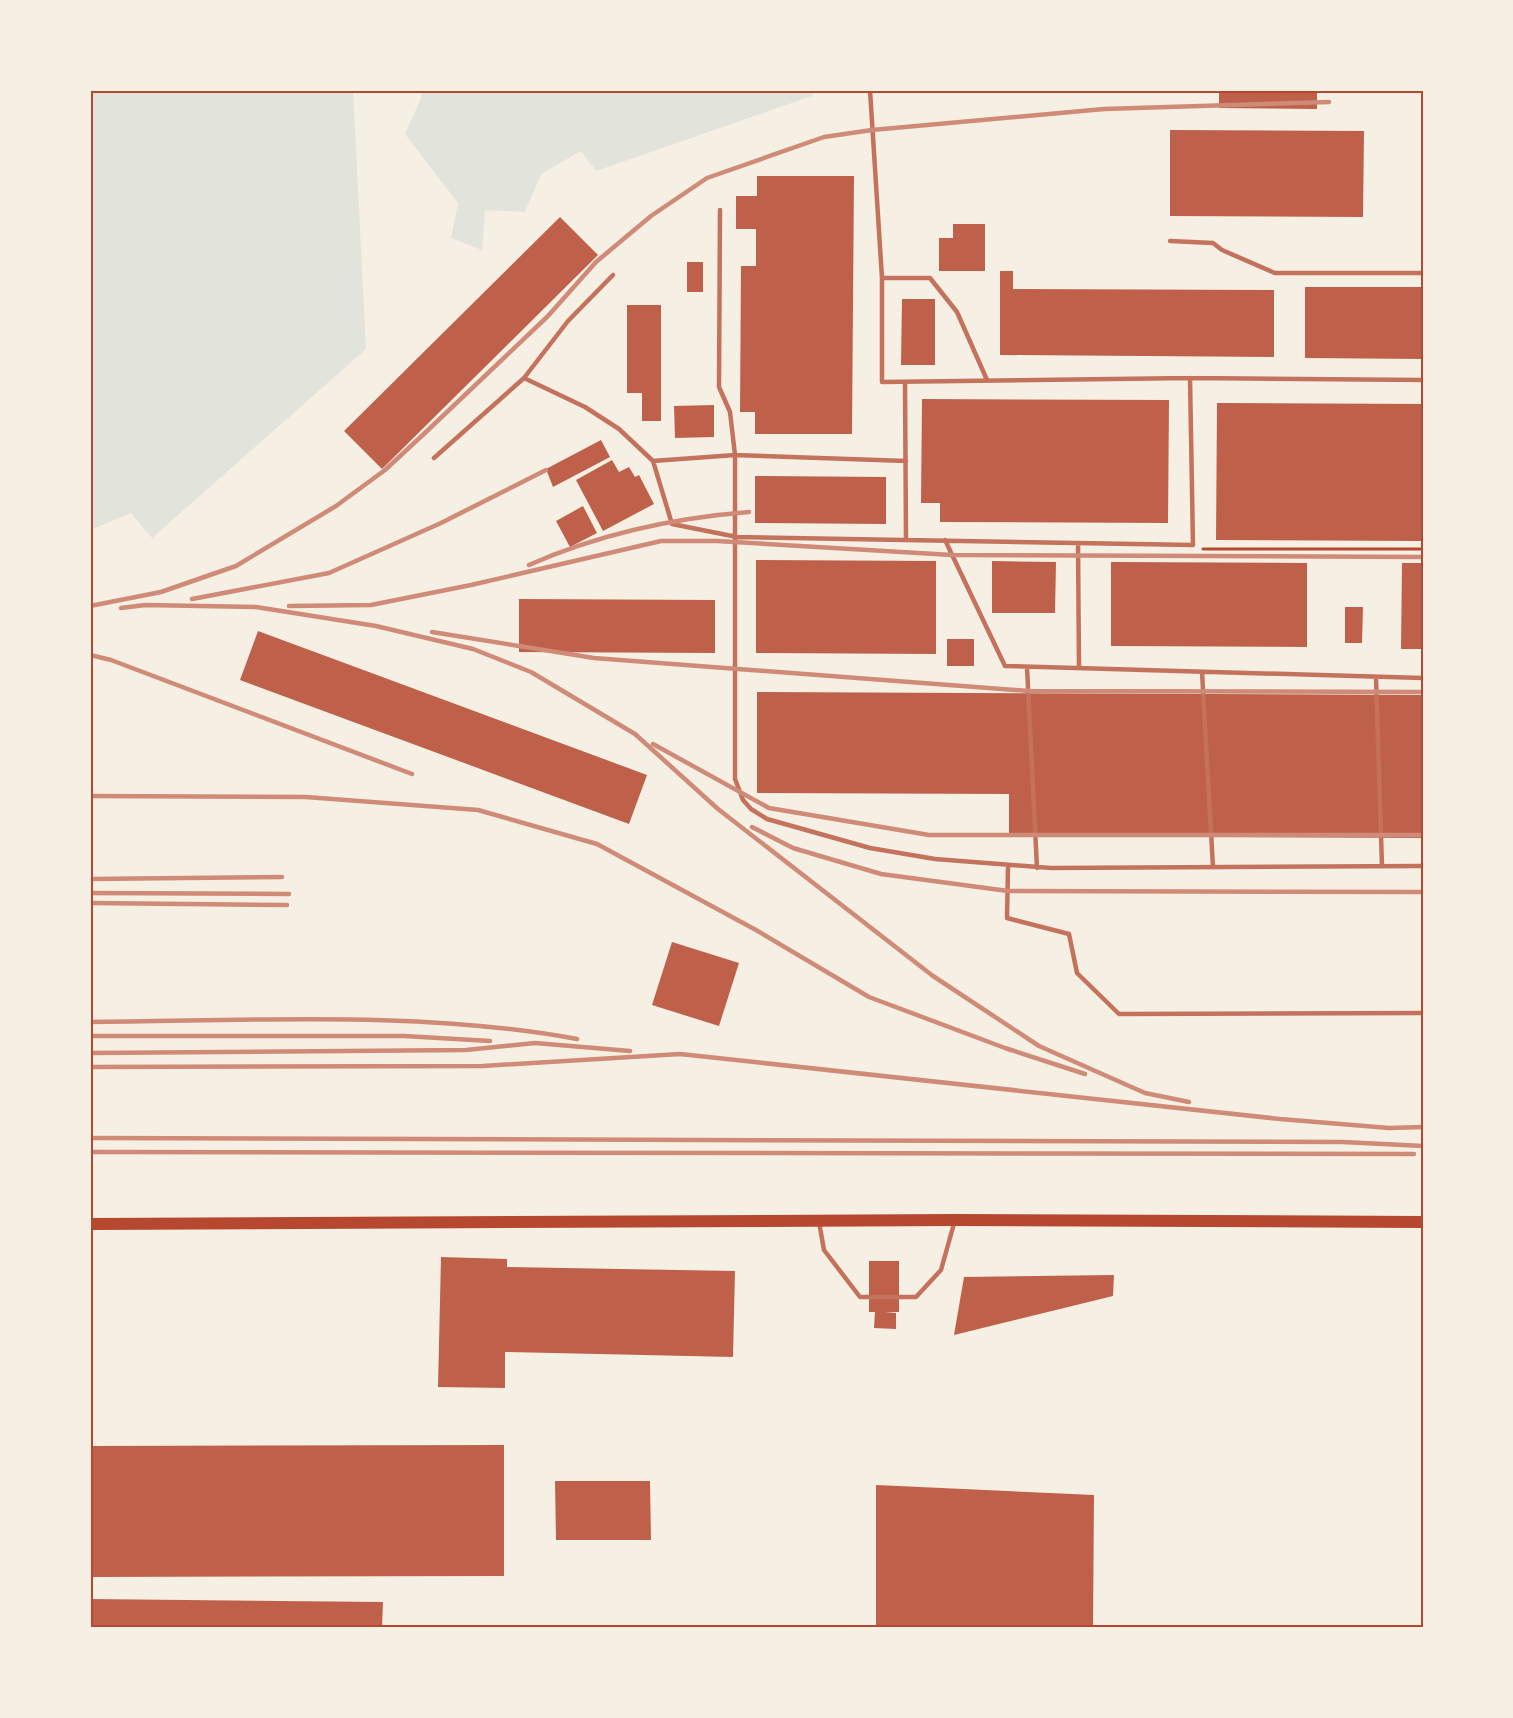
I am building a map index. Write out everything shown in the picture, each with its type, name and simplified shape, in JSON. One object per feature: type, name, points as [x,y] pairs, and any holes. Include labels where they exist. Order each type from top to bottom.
[{"type":"main road","points":[[90,1224],[955,1220],[1423,1222]]},
{"type":"lane","points":[[870,90],[882,278],[882,382],[1190,378],[1423,380]]},
{"type":"lane","points":[[720,210],[719,387],[730,412],[735,455],[737,537],[735,779],[743,800],[751,809],[767,819],[870,848],[935,859],[1008,867],[1423,866]]},
{"type":"lane","points":[[1170,241],[1213,243],[1222,250],[1275,273],[1423,273]]},
{"type":"lane","points":[[434,458],[524,378],[568,321],[614,275]]},
{"type":"lane","points":[[882,278],[930,278],[957,312],[987,380]]},
{"type":"lane","points":[[524,378],[585,407],[619,429],[653,461],[672,524],[737,537],[1193,545],[1190,378]]},
{"type":"lane","points":[[905,382],[906,539]]},
{"type":"lane","points":[[653,461],[735,455],[906,461]]},
{"type":"lane","points":[[945,540],[1005,666],[1423,678]]},
{"type":"lane","points":[[1078,543],[1079,668]]},
{"type":"lane","points":[[1027,667],[1037,868]]},
{"type":"lane","points":[[1202,672],[1213,867]]},
{"type":"lane","points":[[1376,678],[1382,866]]},
{"type":"lane","points":[[1008,867],[1007,918],[1069,934],[1077,973],[1119,1014],[1423,1013]]},
{"type":"lane","points":[[819,1222],[824,1250],[860,1297],[916,1297],[941,1270],[955,1220]]},
{"type":"path","points":[[1193,545],[1202,549],[1423,549]]},
{"type":"shaded area","points":[[105,90],[353,90],[366,349],[152,538],[131,513],[90,530],[90,94]]},
{"type":"shaded area","points":[[420,90],[814,90],[812,96],[596,171],[581,151],[541,174],[525,212],[485,210],[482,250],[451,238],[458,203],[405,134],[422,96]]},
{"type":"building","points":[[1172,90],[1317,90],[1317,109],[1219,108],[1219,93],[1172,92]]},
{"type":"building","points":[[1170,130],[1364,131],[1363,217],[1170,216]]},
{"type":"building","points":[[757,176],[854,176],[852,434],[755,434],[755,412],[740,412],[741,266],[756,266],[756,229],[736,229],[736,196],[757,196]]},
{"type":"building","points":[[560,217],[598,255],[382,469],[344,431]]},
{"type":"building","points":[[953,224],[985,224],[985,271],[939,271],[939,238],[953,238]]},
{"type":"building","points":[[687,262],[703,262],[703,292],[687,292]]},
{"type":"building","points":[[1000,271],[1013,271],[1013,289],[1274,290],[1274,357],[1000,355]]},
{"type":"building","points":[[1305,287],[1423,287],[1423,359],[1305,358]]},
{"type":"building","points":[[902,299],[935,299],[935,365],[901,365]]},
{"type":"building","points":[[627,305],[661,305],[661,421],[642,421],[642,393],[627,393]]},
{"type":"building","points":[[922,399],[1169,400],[1168,523],[940,522],[940,503],[921,503]]},
{"type":"building","points":[[1217,403],[1423,404],[1423,541],[1216,540]]},
{"type":"building","points":[[714,405],[714,437],[675,438],[674,406]]},
{"type":"building","points":[[601,440],[610,457],[553,487],[546,469]]},
{"type":"building","points":[[612,460],[619,472],[629,467],[635,477],[639,475],[654,504],[603,531],[576,480]]},
{"type":"building","points":[[755,476],[886,477],[886,524],[755,523]]},
{"type":"building","points":[[583,506],[597,533],[570,547],[556,521]]},
{"type":"building","points":[[756,560],[936,561],[936,654],[756,653]]},
{"type":"building","points":[[992,561],[1056,562],[1055,613],[992,613]]},
{"type":"building","points":[[1111,562],[1307,563],[1307,647],[1111,646]]},
{"type":"building","points":[[1402,563],[1423,563],[1423,649],[1401,649]]},
{"type":"building","points":[[519,599],[715,600],[715,653],[519,652]]},
{"type":"building","points":[[1345,607],[1363,607],[1362,643],[1345,643]]},
{"type":"building","points":[[258,631],[647,775],[629,824],[240,680]]},
{"type":"building","points":[[947,639],[974,639],[974,666],[947,666]]},
{"type":"building","points":[[757,692],[1423,695],[1423,838],[1009,836],[1009,794],[757,793]]},
{"type":"building","points":[[672,942],[739,963],[719,1026],[652,1005]]},
{"type":"building","points":[[441,1257],[507,1259],[507,1267],[735,1271],[733,1357],[505,1352],[505,1388],[438,1387]]},
{"type":"building","points":[[869,1261],[899,1261],[899,1312],[885,1312],[896,1313],[896,1329],[874,1328],[875,1312],[869,1312]]},
{"type":"building","points":[[1114,1275],[1113,1296],[954,1335],[964,1277]]},
{"type":"building","points":[[504,1445],[504,1576],[90,1577],[90,1446]]},
{"type":"building","points":[[555,1481],[650,1481],[651,1540],[556,1540]]},
{"type":"building","points":[[876,1485],[1094,1495],[1093,1628],[876,1628]]},
{"type":"building","points":[[90,1599],[383,1602],[382,1628],[90,1628]]},
{"type":"railway","points":[[90,606],[161,592],[236,566],[336,506],[385,470],[427,431],[548,316],[596,262],[651,216],[707,178],[824,137],[872,130],[1104,109],[1329,102]]},
{"type":"railway","points":[[192,599],[329,573],[441,523],[546,470]]},
{"type":"railway","points":[[529,565],[582,544],[637,529],[692,518],[749,512]]},
{"type":"railway","points":[[289,606],[371,605],[471,585],[661,541],[717,541],[952,555],[1423,557]]},
{"type":"railway","points":[[121,608],[145,605],[256,607],[376,626],[473,649],[531,672],[635,734],[718,809],[933,976],[1039,1046],[1145,1093],[1189,1102]]},
{"type":"railway","points":[[432,632],[594,658],[1029,691],[1423,692]]},
{"type":"railway","points":[[90,655],[111,660],[412,774]]},
{"type":"railway","points":[[653,744],[769,808],[929,835],[1423,835]]},
{"type":"railway","points":[[90,796],[306,797],[478,810],[597,844],[756,930],[869,997],[1005,1048],[1085,1074]]},
{"type":"railway","points":[[752,827],[793,848],[881,874],[1008,891],[1423,892]]},
{"type":"railway","points":[[90,879],[282,877]]},
{"type":"railway","points":[[90,893],[289,894]]},
{"type":"railway","points":[[90,903],[287,905]]},
{"type":"railway","points":[[90,1022],[273,1019],[396,1021],[457,1024],[577,1039]]},
{"type":"railway","points":[[90,1036],[404,1036],[490,1041]]},
{"type":"railway","points":[[90,1053],[466,1050],[535,1043],[630,1051]]},
{"type":"railway","points":[[90,1067],[483,1066],[680,1054],[1280,1119],[1389,1128],[1423,1127]]},
{"type":"railway","points":[[90,1138],[1343,1142],[1423,1146]]},
{"type":"railway","points":[[90,1152],[1414,1154]]}]
